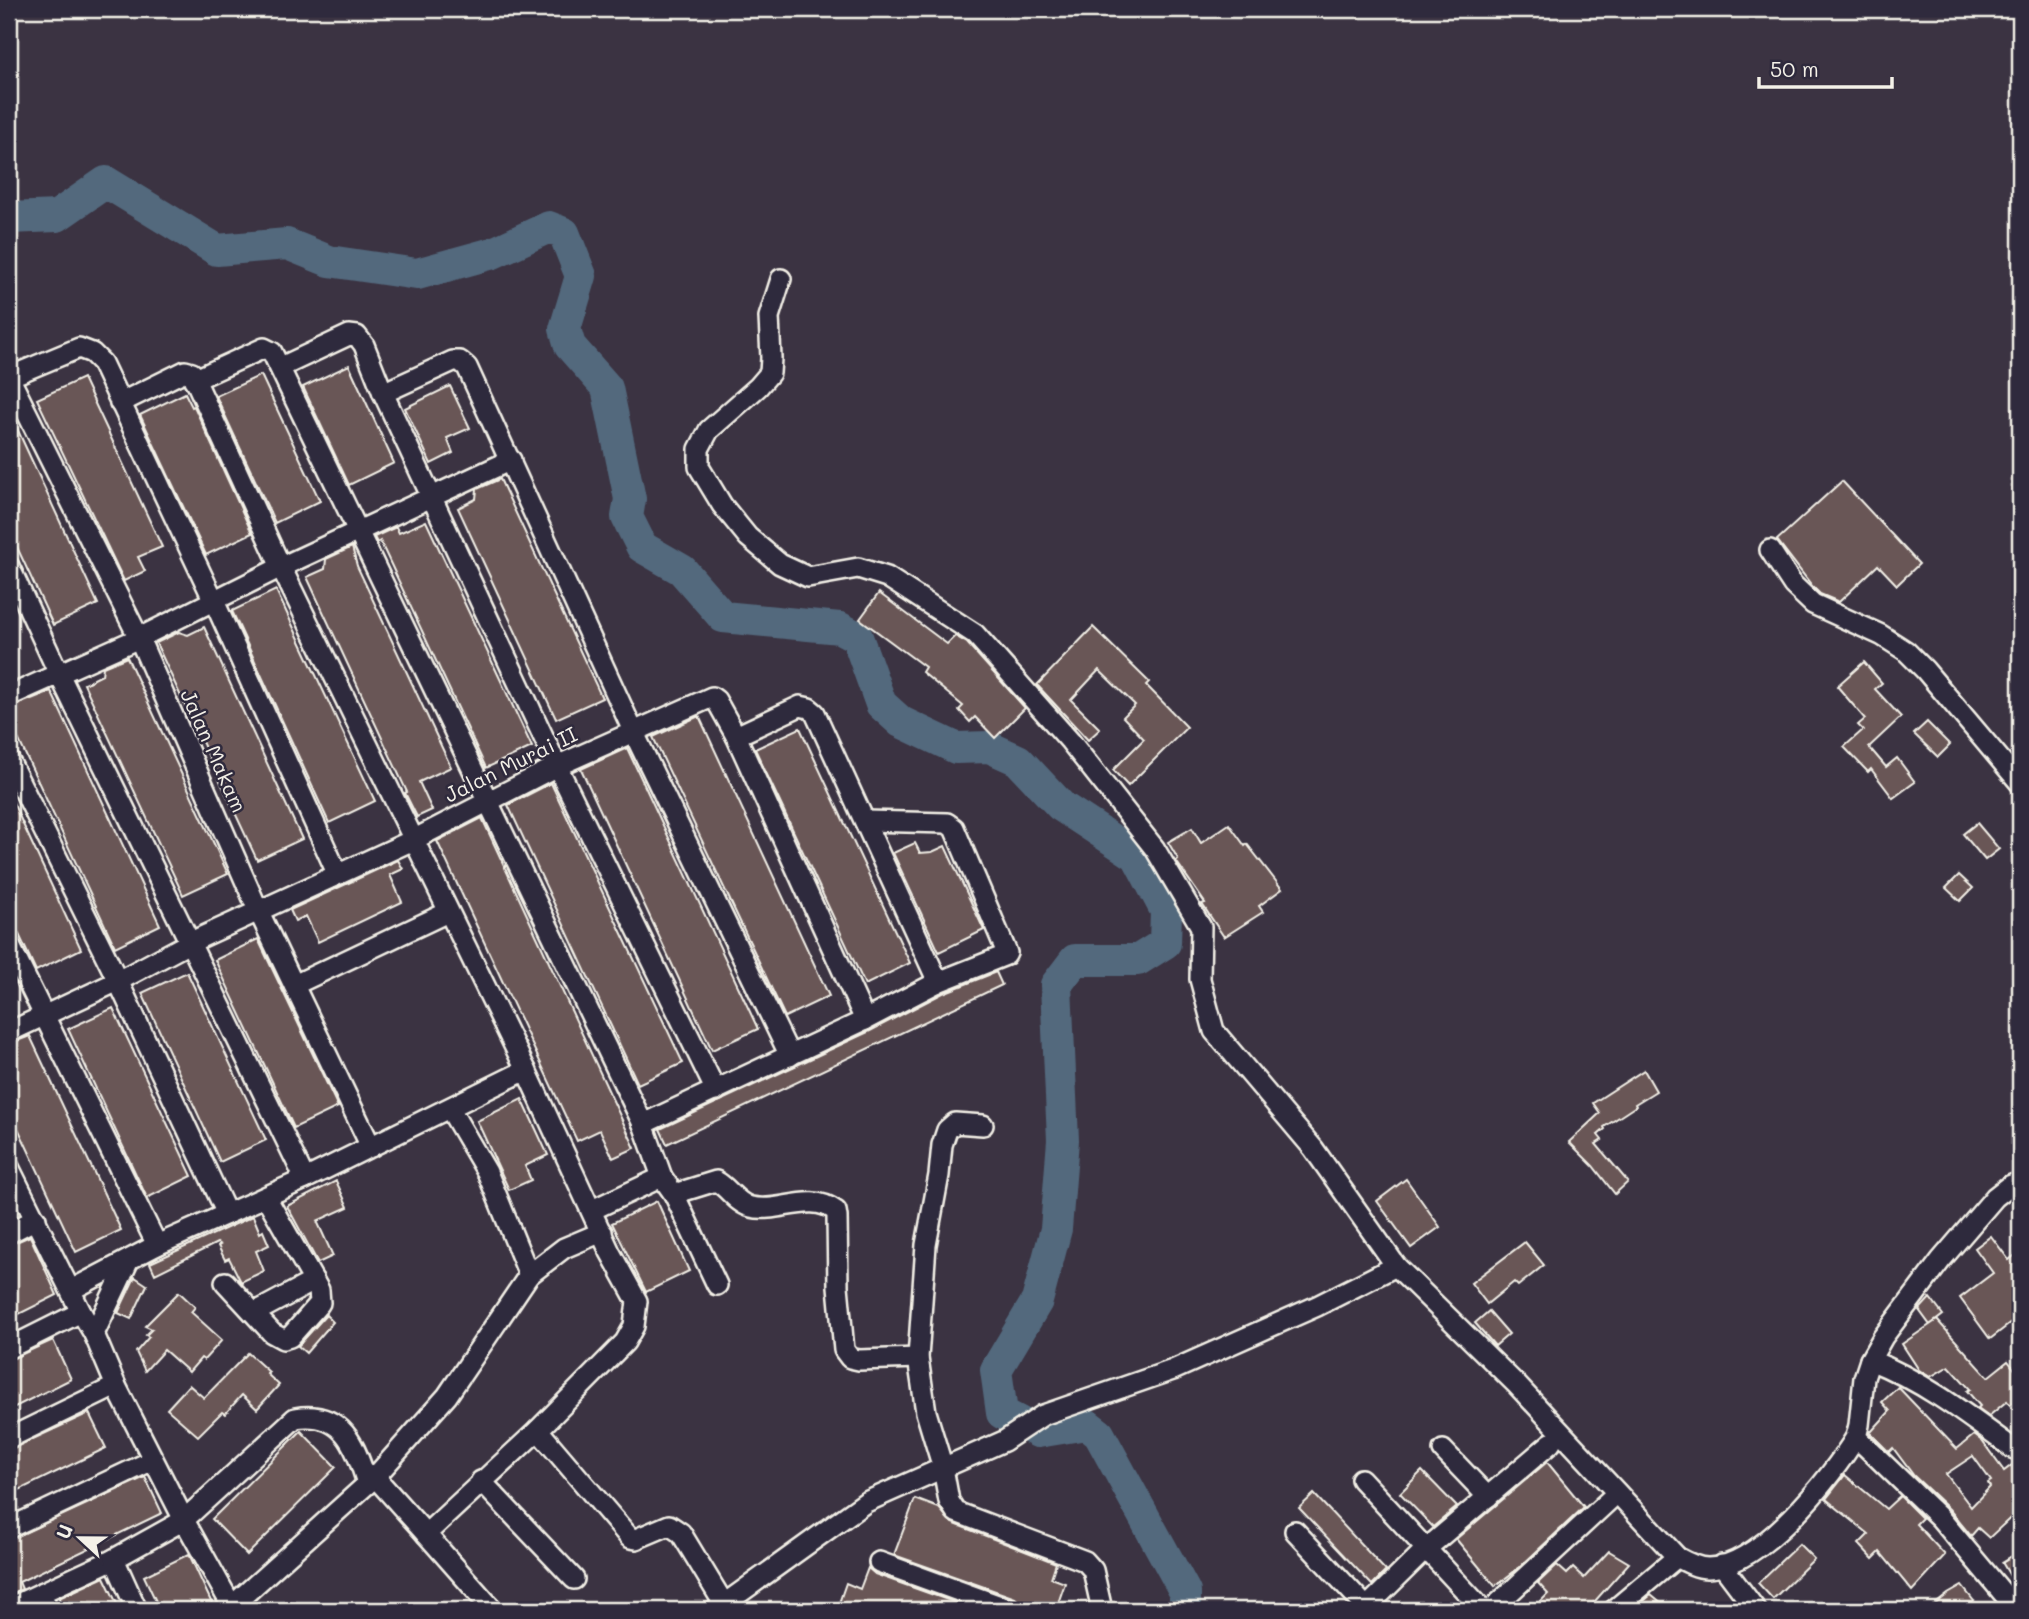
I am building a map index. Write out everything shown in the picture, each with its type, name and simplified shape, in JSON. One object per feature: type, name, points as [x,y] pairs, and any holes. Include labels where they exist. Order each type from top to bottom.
[{"type":"street","points":[[781,279],[769,317],[770,373],[709,430],[699,449],[699,467],[722,505],[748,537],[780,564],[808,577],[859,568],[879,574],[975,634],[1070,741],[1155,849],[1201,927],[1200,979],[1214,1031],[1313,1148],[1396,1266],[1517,1385],[1677,1557],[1707,1568],[1722,1565],[1758,1547],[1794,1517],[1856,1437],[1861,1391],[1870,1360],[1899,1313],[1995,1197],[2009,1186],[2020,1182]]},
{"type":"street","points":[[281,367],[349,335],[355,335],[364,345],[431,498],[557,766],[716,1091]]},
{"type":"street","points":[[9,377],[74,349],[83,348],[102,363],[214,601],[337,873]]},
{"type":"street","points":[[194,380],[264,348],[272,352],[281,367],[357,532],[643,1125],[662,1177],[674,1194],[718,1285]]},
{"type":"street","points":[[383,393],[453,361],[460,361],[470,373],[634,733],[790,1056]]},
{"type":"street","points":[[120,403],[185,370],[192,373],[281,567],[526,1070],[601,1232],[637,1301],[634,1326],[625,1342],[538,1430],[426,1534]]},
{"type":"street","name":"Jalan Makam","points":[[9,377],[139,638],[258,910],[371,1147]]},
{"type":"street","points":[[9,696],[139,638],[281,567],[511,460]]},
{"type":"street","points":[[1770,550],[1803,597],[1894,642],[1906,651],[2020,783]]},
{"type":"street","points":[[9,566],[305,1179]]},
{"type":"street","name":"Jalan Murai II","points":[[9,1032],[118,981],[258,910],[413,840],[557,766],[712,697],[736,736],[865,1020]]},
{"type":"street","points":[[736,736],[800,706],[815,713],[938,982]]},
{"type":"street","points":[[9,760],[118,981],[227,1214]]},
{"type":"street","points":[[643,1125],[865,1020],[938,982],[1004,957],[1007,953],[954,828],[947,823],[865,821]]},
{"type":"street","points":[[294,985],[448,912]]},
{"type":"street","points":[[9,944],[157,1245]]},
{"type":"street","points":[[71,1290],[157,1245],[305,1179],[526,1070]]},
{"type":"street","points":[[450,1109],[487,1172],[529,1275]]},
{"type":"street","points":[[983,1125],[955,1123],[947,1130],[942,1145],[926,1245],[918,1358],[924,1405],[943,1468],[949,1501],[956,1511],[1090,1564],[1102,1610]]},
{"type":"street","points":[[9,1167],[94,1334],[116,1386],[153,1460],[234,1608],[371,1480],[447,1396],[529,1275],[564,1248],[601,1232]]},
{"type":"street","points":[[592,1210],[662,1177]]},
{"type":"street","points":[[674,1194],[716,1181],[742,1203],[753,1208],[819,1202],[832,1208],[837,1217],[838,1286],[844,1350],[850,1357],[859,1360],[918,1358]]},
{"type":"street","points":[[225,1282],[272,1333],[283,1339],[288,1338],[320,1303],[321,1298],[314,1282],[266,1197]]},
{"type":"street","points":[[9,1233],[36,1219]]},
{"type":"street","points":[[94,1334],[129,1260]]},
{"type":"street","points":[[538,1430],[630,1538],[636,1539],[669,1525],[681,1533],[720,1607],[866,1502],[1004,1441],[1043,1415],[1173,1370],[1317,1306],[1396,1266]]},
{"type":"street","points":[[254,1313],[314,1282]]},
{"type":"street","points":[[9,1348],[81,1312]]},
{"type":"street","points":[[1870,1360],[1896,1370],[1936,1392],[2012,1448],[2020,1451]]},
{"type":"street","points":[[9,1438],[116,1386]]},
{"type":"street","points":[[9,1608],[45,1602],[184,1520],[295,1418],[312,1415],[329,1420],[349,1438],[371,1480],[426,1534],[493,1610]]},
{"type":"street","points":[[1856,1437],[1940,1518],[2017,1610]]},
{"type":"street","points":[[1296,1531],[1366,1609],[1426,1549],[1551,1443]]},
{"type":"street","points":[[1443,1450],[1488,1497]]},
{"type":"street","points":[[9,1528],[153,1460]]},
{"type":"street","points":[[1361,1479],[1483,1610]]},
{"type":"street","points":[[481,1481],[573,1579]]},
{"type":"street","points":[[1491,1610],[1617,1493]]},
{"type":"street","points":[[1614,1610],[1677,1557]]},
{"type":"street","points":[[114,1559],[137,1610]]},
{"type":"street","points":[[878,1562],[1011,1610]]},
{"type":"street","points":[[1722,1565],[1756,1610]]},
{"type":"building","points":[[349,365],[394,463],[349,485],[303,387]]},
{"type":"building","points":[[261,375],[320,501],[275,523],[216,396]]},
{"type":"building","points":[[83,378],[162,547],[138,557],[145,571],[124,581],[37,399]]},
{"type":"building","points":[[450,386],[470,428],[447,438],[453,453],[431,464],[405,408]]},
{"type":"building","points":[[185,393],[192,407],[194,406],[252,533],[206,555],[140,415]]},
{"type":"building","points":[[9,411],[98,604],[53,625],[9,530]]},
{"type":"building","points":[[500,479],[602,698],[556,719],[458,508],[476,499],[477,489]]},
{"type":"building","points":[[1842,481],[1919,564],[1897,585],[1878,565],[1839,602],[1820,594],[1813,587],[1777,540]]},
{"type":"building","points":[[426,521],[532,747],[486,768],[380,541],[377,543],[374,537],[396,527],[399,533]]},
{"type":"building","points":[[352,547],[357,566],[451,767],[419,782],[432,810],[417,817],[307,577],[325,569],[326,559]]},
{"type":"building","points":[[276,590],[375,801],[329,823],[232,611]]},
{"type":"building","points":[[879,593],[947,644],[955,636],[967,643],[1025,708],[995,738],[975,717],[970,722],[959,710],[963,706],[922,672],[925,667],[860,619]]},
{"type":"building","points":[[204,627],[302,839],[257,860],[156,643],[179,632],[188,635]]},
{"type":"building","points":[[1093,627],[1149,682],[1146,685],[1187,727],[1128,786],[1113,770],[1144,739],[1123,717],[1135,705],[1099,670],[1071,700],[1100,729],[1088,740],[1037,685]]},
{"type":"building","points":[[127,657],[228,874],[183,895],[84,684],[102,675],[103,667]]},
{"type":"building","points":[[1864,662],[1882,683],[1875,689],[1901,717],[1869,747],[1886,767],[1897,758],[1915,782],[1893,798],[1871,769],[1868,772],[1844,747],[1863,730],[1858,725],[1865,719],[1837,686]]},
{"type":"building","points":[[51,691],[160,925],[115,947],[9,719],[9,708]]},
{"type":"building","points":[[699,716],[829,996],[785,1017],[653,737]]},
{"type":"building","points":[[1927,722],[1950,745],[1938,757],[1914,734]]},
{"type":"building","points":[[800,728],[910,963],[865,985],[755,749]]},
{"type":"building","points":[[627,748],[758,1029],[712,1050],[581,769]]},
{"type":"building","points":[[551,783],[683,1063],[638,1084],[508,805]]},
{"type":"building","points":[[9,794],[81,949],[36,971],[9,913]]},
{"type":"building","points":[[482,818],[635,1148],[613,1158],[600,1130],[577,1141],[437,841]]},
{"type":"building","points":[[1977,823],[1999,849],[1985,860],[1963,834]]},
{"type":"building","points":[[1229,824],[1282,889],[1259,906],[1263,912],[1224,937],[1176,861],[1178,859],[1168,842],[1192,828],[1201,843]]},
{"type":"building","points":[[915,843],[920,853],[932,852],[945,846],[984,930],[939,952],[893,853]]},
{"type":"building","points":[[398,860],[403,869],[390,875],[402,902],[318,942],[306,916],[295,921],[290,910]]},
{"type":"building","points":[[1959,875],[1973,888],[1960,901],[1946,888]]},
{"type":"building","points":[[258,939],[338,1107],[294,1128],[215,960]]},
{"type":"building","points":[[187,972],[266,1140],[220,1162],[142,993]]},
{"type":"building","points":[[996,972],[1002,985],[667,1144],[660,1129],[870,1031],[943,993]]},
{"type":"building","points":[[113,1008],[192,1176],[147,1198],[68,1029]]},
{"type":"building","points":[[30,1036],[121,1230],[76,1252],[9,1109],[9,1044]]},
{"type":"building","points":[[1644,1070],[1656,1091],[1604,1127],[1598,1135],[1602,1140],[1596,1144],[1628,1182],[1615,1194],[1569,1142],[1600,1113],[1593,1103]]},
{"type":"building","points":[[522,1099],[548,1155],[525,1166],[531,1180],[509,1190],[477,1121]]},
{"type":"building","points":[[1406,1179],[1440,1227],[1411,1248],[1377,1201]]},
{"type":"building","points":[[336,1181],[348,1207],[317,1221],[333,1256],[318,1263],[287,1206]]},
{"type":"building","points":[[657,1201],[689,1271],[646,1292],[612,1223]]},
{"type":"building","points":[[253,1216],[269,1245],[256,1251],[264,1271],[241,1282],[229,1258],[225,1260],[217,1243],[155,1274],[150,1263]]},
{"type":"building","points":[[30,1236],[57,1295],[9,1319],[9,1245]]},
{"type":"building","points":[[1991,1236],[2009,1260],[2020,1251],[2020,1316],[1990,1339],[1960,1298],[1993,1273],[1975,1248]]},
{"type":"building","points":[[1525,1242],[1544,1265],[1518,1286],[1514,1282],[1487,1304],[1471,1283]]},
{"type":"building","points":[[135,1277],[147,1285],[131,1319],[118,1313]]},
{"type":"building","points":[[179,1292],[195,1307],[191,1312],[222,1340],[189,1372],[164,1350],[145,1371],[136,1352],[149,1337],[146,1335],[152,1329],[145,1326]]},
{"type":"building","points":[[1930,1298],[1943,1315],[1930,1325],[1919,1310]]},
{"type":"building","points":[[1489,1311],[1509,1334],[1495,1346],[1475,1323]]},
{"type":"building","points":[[326,1315],[333,1322],[306,1353],[298,1346]]},
{"type":"building","points":[[1937,1320],[1988,1377],[2008,1361],[2020,1376],[2020,1397],[2010,1405],[2007,1401],[1989,1416],[1978,1408],[1980,1406],[1967,1391],[1970,1389],[1949,1366],[1930,1377],[1919,1370],[1902,1344]]},
{"type":"building","points":[[53,1340],[71,1379],[9,1410],[9,1360]]},
{"type":"building","points":[[248,1353],[279,1385],[257,1409],[242,1395],[225,1414],[222,1412],[198,1436],[167,1409],[189,1385],[204,1398]]},
{"type":"building","points":[[1898,1387],[1957,1449],[1974,1435],[1982,1441],[2004,1471],[2012,1465],[2020,1476],[2020,1509],[1989,1538],[1978,1528],[1971,1536],[1949,1509],[1914,1476],[1893,1448],[1889,1452],[1870,1433],[1890,1411],[1882,1402]],"holes":[[[1973,1456],[1991,1481],[1988,1483],[1990,1487],[1971,1507],[1946,1474]]]},
{"type":"building","points":[[89,1413],[106,1448],[9,1495],[9,1450]]},
{"type":"building","points":[[301,1431],[336,1467],[247,1555],[212,1519]]},
{"type":"building","points":[[1547,1462],[1584,1507],[1520,1567],[1495,1586],[1456,1539]]},
{"type":"building","points":[[1422,1471],[1457,1507],[1433,1527],[1400,1493]]},
{"type":"building","points":[[1845,1475],[1886,1509],[1900,1496],[1922,1518],[1916,1524],[1945,1555],[1912,1591],[1880,1552],[1873,1559],[1859,1544],[1869,1534],[1826,1499]]},
{"type":"building","points":[[145,1477],[162,1513],[19,1582],[22,1589],[9,1595],[9,1540]]},
{"type":"building","points":[[1314,1494],[1386,1571],[1372,1585],[1299,1508]]},
{"type":"building","points":[[915,1499],[939,1508],[952,1523],[1056,1563],[1051,1578],[1065,1583],[1057,1606],[1050,1603],[1048,1610],[1023,1610],[1021,1603],[1015,1598],[894,1555]]},
{"type":"building","points":[[1799,1544],[1814,1559],[1773,1599],[1758,1583]]},
{"type":"building","points":[[1609,1551],[1629,1563],[1587,1610],[1532,1610],[1548,1594],[1538,1583],[1557,1565],[1567,1574],[1573,1568],[1584,1578]]},
{"type":"building","points":[[2020,1551],[2020,1593],[2002,1562]]},
{"type":"building","points":[[189,1554],[215,1610],[160,1610],[144,1576]]},
{"type":"building","points":[[868,1568],[875,1574],[976,1610],[860,1610],[839,1603],[846,1583],[860,1589]]},
{"type":"building","points":[[104,1577],[120,1610],[64,1610],[59,1598]]},
{"type":"building","points":[[1962,1586],[1981,1610],[1928,1610],[1948,1594]]},
{"type":"building","points":[[1651,1595],[1669,1610],[1633,1610]]},
{"type":"waterway","points":[[9,218],[57,216],[106,182],[217,250],[287,244],[329,261],[417,274],[493,253],[549,227],[564,233],[581,276],[565,329],[570,346],[607,388],[630,499],[627,517],[642,547],[682,570],[723,617],[840,628],[857,637],[881,704],[901,722],[956,748],[989,747],[1018,760],[1061,806],[1137,856],[1166,911],[1165,943],[1138,960],[1075,960],[1056,985],[1063,1140],[1056,1229],[1037,1301],[996,1370],[1002,1413],[1038,1432],[1086,1424],[1099,1434],[1185,1592],[1185,1610]]}]
